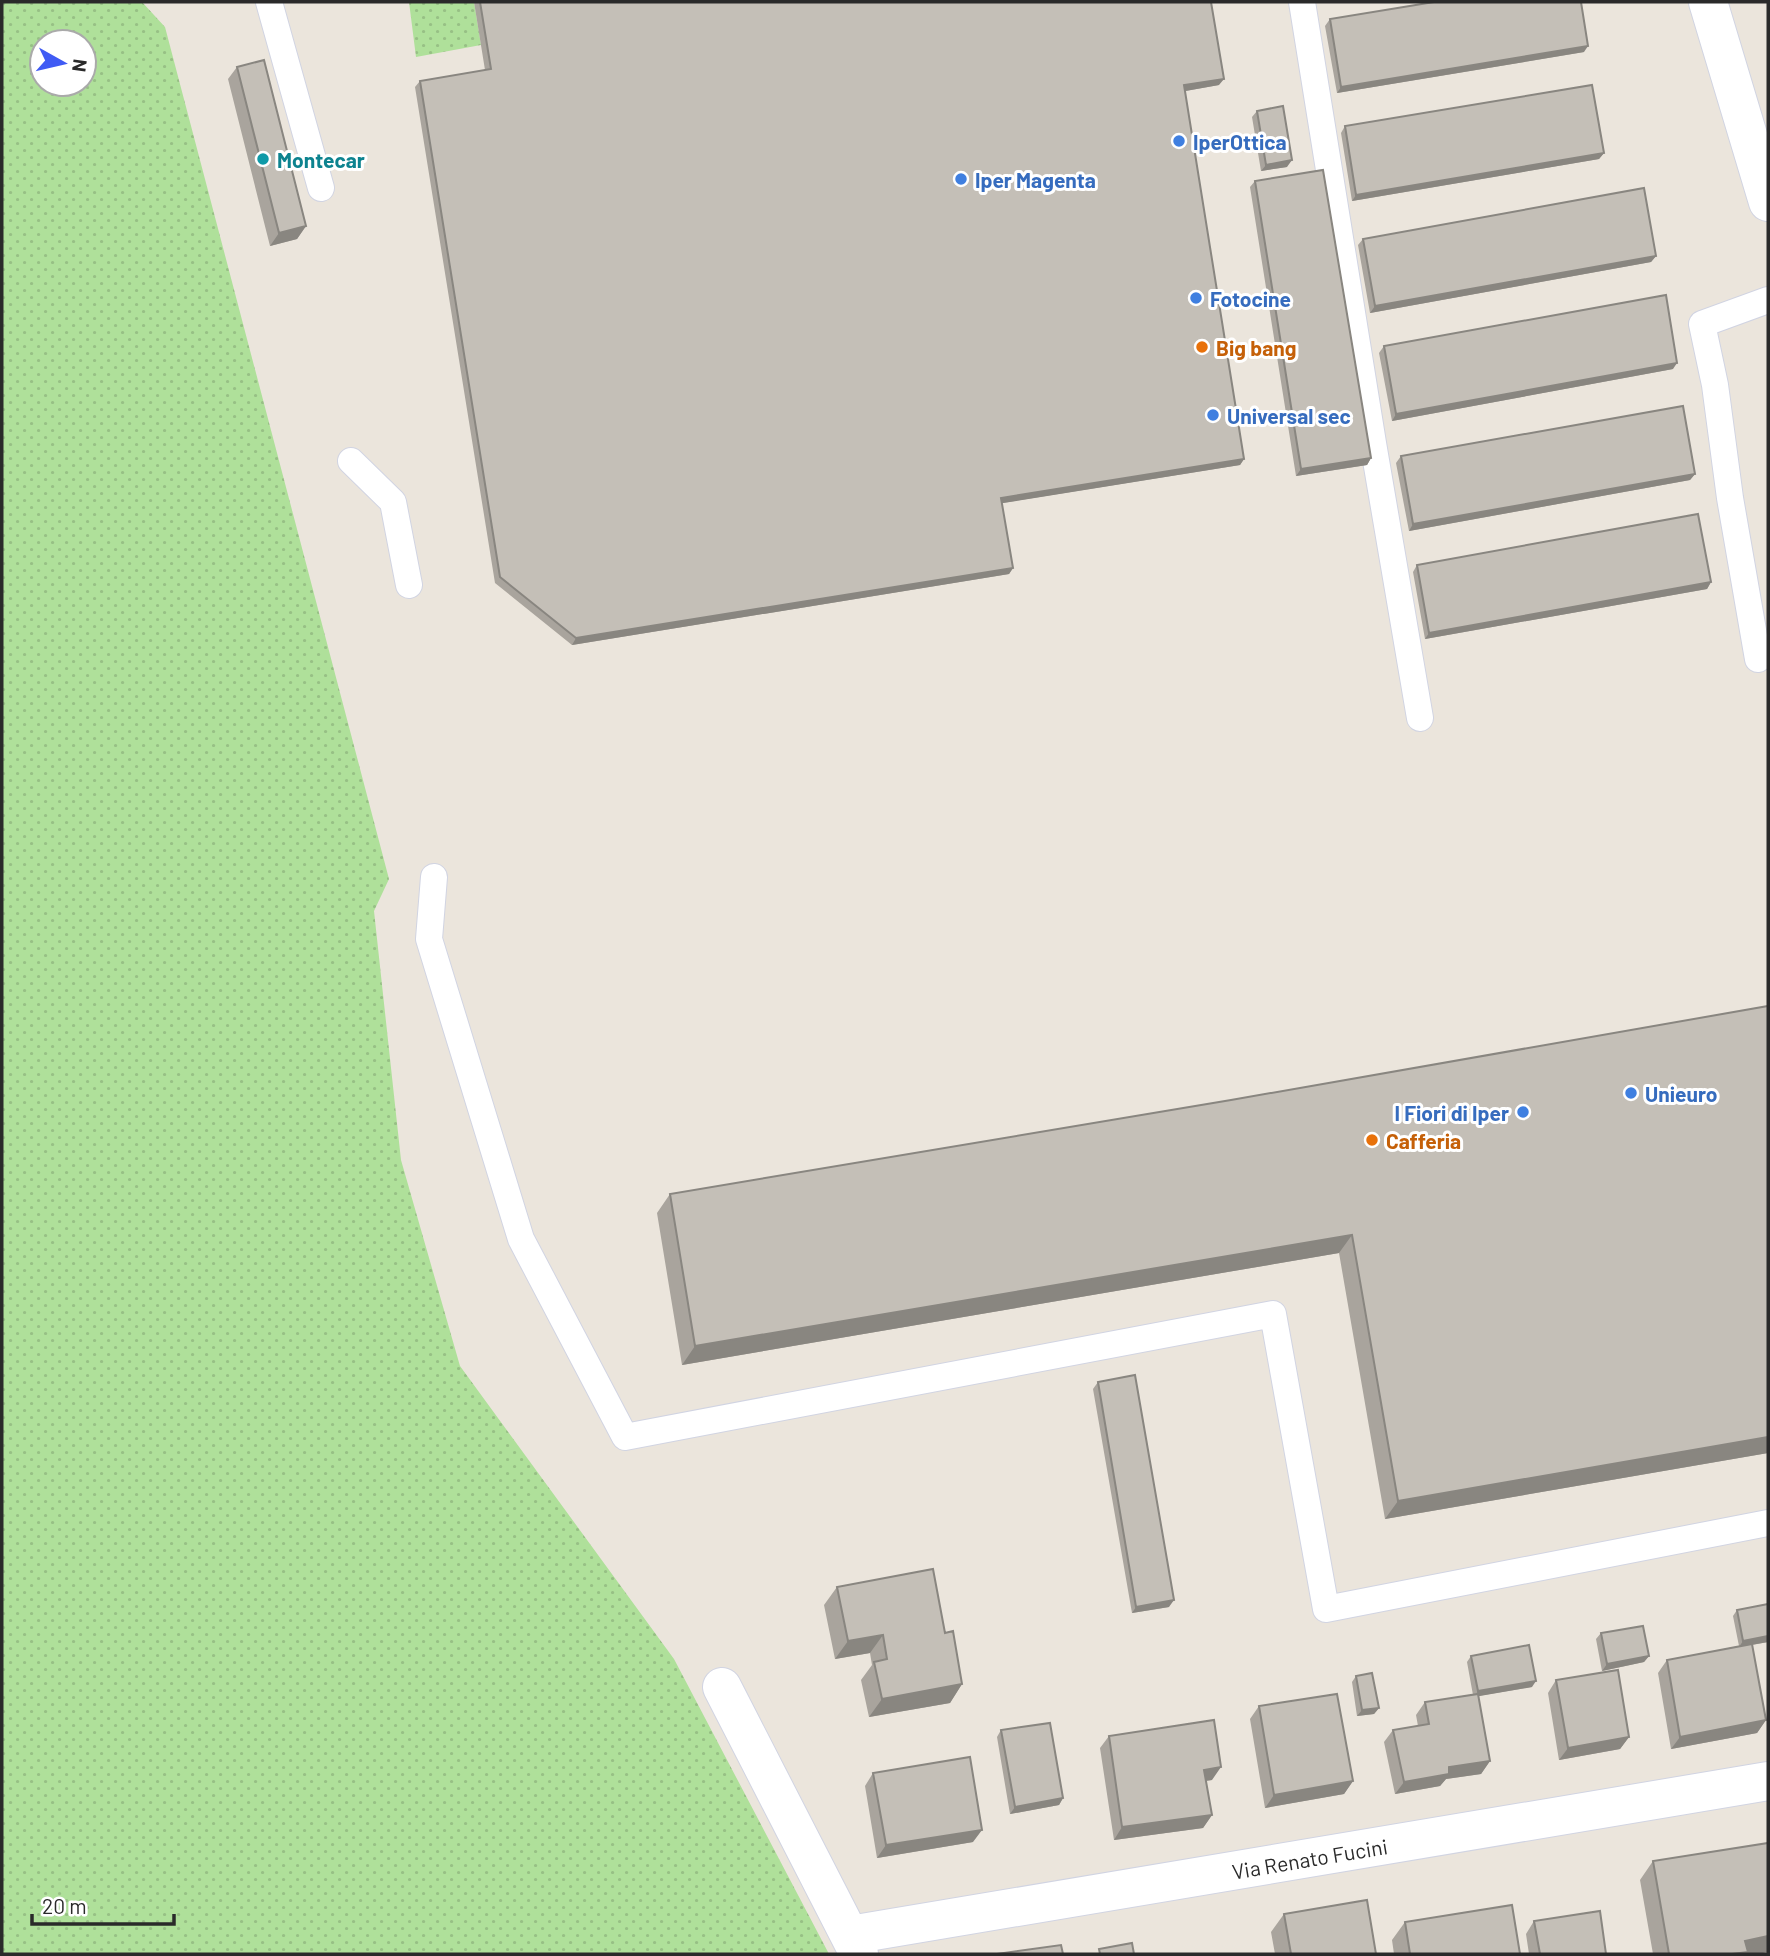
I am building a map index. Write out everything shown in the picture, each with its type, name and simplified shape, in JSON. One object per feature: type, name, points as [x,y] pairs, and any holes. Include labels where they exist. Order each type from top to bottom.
[{"type":"street","points":[[1708,2],[1768,202]]},
{"type":"street","name":"Via Renato Fucini","points":[[722,1688],[854,1944],[1768,1781]]},
{"type":"lane","points":[[269,2],[321,188]]},
{"type":"lane","points":[[1302,2],[1420,718]]},
{"type":"lane","points":[[1758,659],[1730,498],[1715,385],[1702,324],[1768,300]]},
{"type":"lane","points":[[351,461],[393,502],[409,585]]},
{"type":"lane","points":[[434,877],[429,939],[521,1239],[625,1437],[1273,1314],[1326,1609],[1768,1523]]},
{"type":"green space","points":[[2,2],[142,2],[165,27],[389,879],[374,911],[401,1160],[460,1366],[674,1659],[829,1954],[2,1954]]},
{"type":"green space","points":[[409,2],[474,2],[481,45],[416,57]]},
{"type":"building","points":[[480,2],[1211,2],[1224,79],[1184,85],[1244,459],[1001,498],[1013,568],[576,638],[500,577],[420,81],[491,69]]},
{"type":"building","points":[[1434,2],[1581,2],[1588,46],[1341,87],[1330,19]]},
{"type":"building","points":[[264,60],[306,226],[279,233],[237,67]]},
{"type":"building","points":[[1592,85],[1604,153],[1356,195],[1345,126]]},
{"type":"building","points":[[1283,106],[1292,160],[1266,165],[1257,111]]},
{"type":"building","points":[[1323,170],[1371,458],[1301,469],[1255,181]]},
{"type":"building","points":[[1644,188],[1656,256],[1375,306],[1363,239]]},
{"type":"building","points":[[1666,295],[1677,363],[1396,414],[1384,346]]},
{"type":"building","points":[[1683,406],[1695,474],[1413,524],[1401,456]]},
{"type":"building","points":[[1698,514],[1711,582],[1429,633],[1417,565]]},
{"type":"building","points":[[1768,1006],[1768,1437],[1398,1501],[1352,1235],[695,1346],[670,1194]]},
{"type":"building","points":[[1135,1375],[1174,1600],[1136,1607],[1098,1382]]},
{"type":"building","points":[[933,1569],[945,1633],[953,1631],[962,1684],[882,1699],[874,1662],[887,1659],[883,1635],[848,1641],[837,1587]]},
{"type":"building","points":[[1768,1604],[1768,1636],[1743,1641],[1737,1610]]},
{"type":"building","points":[[1643,1626],[1649,1656],[1607,1664],[1601,1633]]},
{"type":"building","points":[[1752,1644],[1766,1720],[1680,1737],[1667,1660]]},
{"type":"building","points":[[1529,1645],[1536,1681],[1478,1691],[1471,1656]]},
{"type":"building","points":[[1618,1670],[1629,1737],[1568,1748],[1556,1680]]},
{"type":"building","points":[[1372,1673],[1379,1708],[1362,1710],[1356,1676]]},
{"type":"building","points":[[1337,1694],[1353,1781],[1274,1795],[1259,1706]]},
{"type":"building","points":[[1478,1694],[1490,1761],[1449,1767],[1449,1774],[1404,1782],[1393,1730],[1429,1724],[1425,1702]]},
{"type":"building","points":[[1214,1720],[1221,1767],[1204,1770],[1212,1815],[1122,1827],[1109,1736]]},
{"type":"building","points":[[1050,1723],[1063,1798],[1015,1807],[1001,1730]]},
{"type":"building","points":[[970,1757],[982,1830],[886,1845],[873,1773]]},
{"type":"building","points":[[1768,1843],[1768,1936],[1745,1941],[1748,1952],[1669,1954],[1653,1861]]},
{"type":"building","points":[[1367,1900],[1376,1954],[1291,1954],[1284,1914]]},
{"type":"building","points":[[1512,1905],[1520,1954],[1410,1954],[1405,1922]]},
{"type":"building","points":[[1600,1911],[1606,1954],[1540,1954],[1534,1921]]},
{"type":"building","points":[[1132,1943],[1134,1954],[1100,1954],[1099,1949]]},
{"type":"building","points":[[1061,1945],[1063,1954],[997,1954]]},
{"type":"place","name":"IperOttica","points":[[1179,141]]},
{"type":"place","name":"Montecar","points":[[263,159]]},
{"type":"place","name":"Iper Magenta","points":[[961,179]]},
{"type":"place","name":"Fotocine","points":[[1196,298]]},
{"type":"place","name":"Big bang","points":[[1202,347]]},
{"type":"place","name":"Universal sec","points":[[1213,415]]},
{"type":"place","name":"Unieuro","points":[[1631,1093]]},
{"type":"place","name":"I Fiori di Iper","points":[[1523,1112]]},
{"type":"place","name":"Cafferia","points":[[1372,1140]]}]
